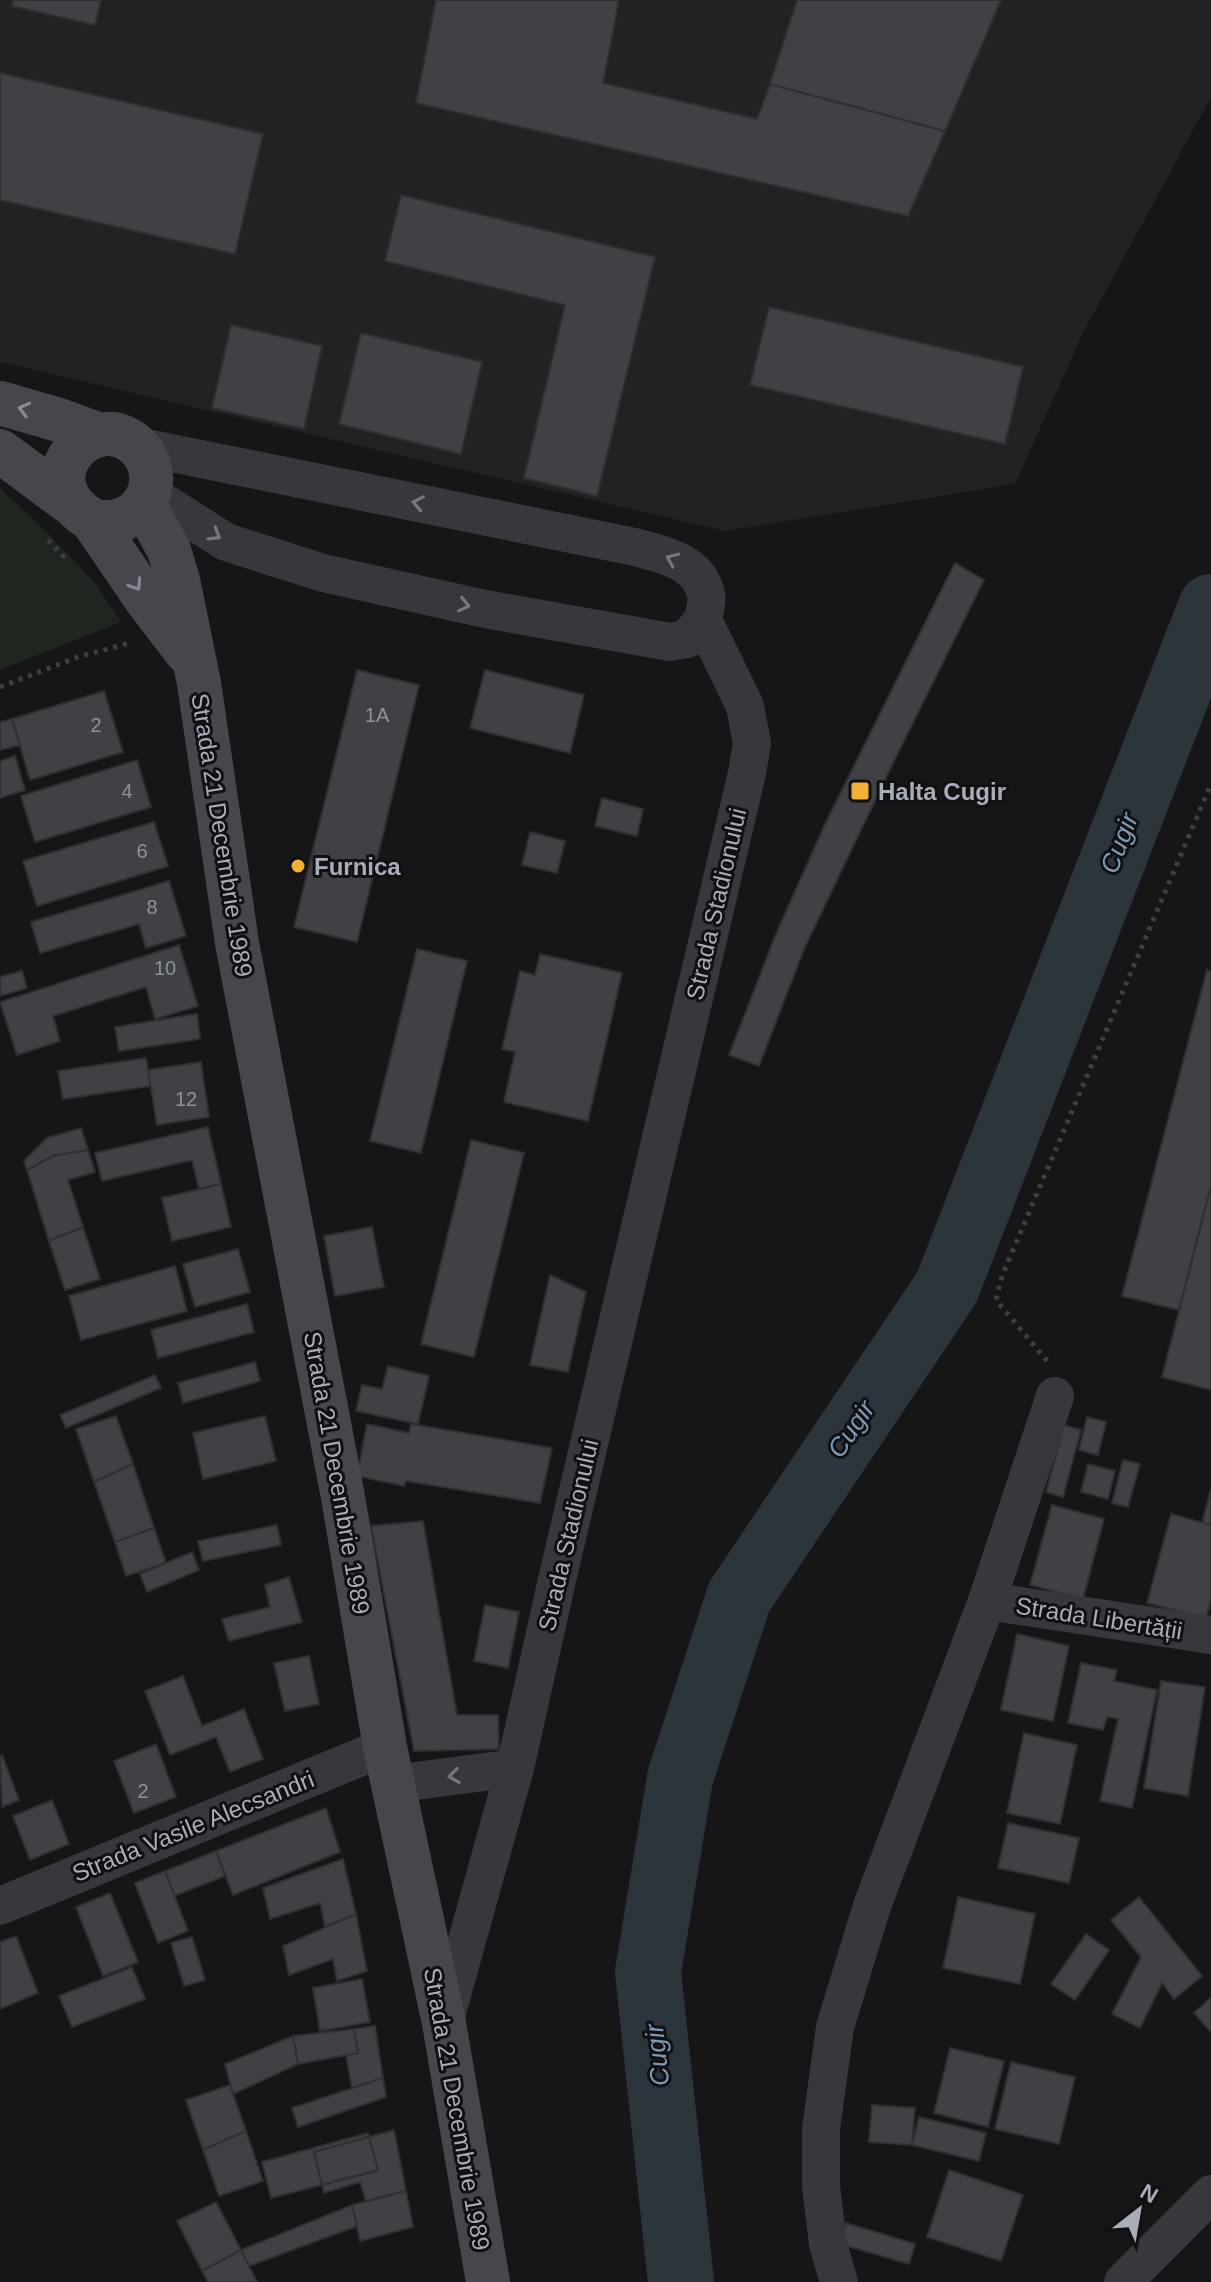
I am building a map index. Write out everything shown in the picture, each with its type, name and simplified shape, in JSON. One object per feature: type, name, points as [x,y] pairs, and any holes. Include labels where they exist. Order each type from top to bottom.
[{"type":"main road","points":[[0,403],[118,440],[145,456],[152,480],[146,499],[136,512],[115,522],[68,519],[0,451]]},
{"type":"main road","points":[[68,519],[63,474],[66,460],[86,439],[118,440]]},
{"type":"main road","name":"Strada 21 Decembrie 1989","points":[[146,499],[169,550],[178,580],[194,662],[237,943],[340,1482],[389,1766],[444,2023],[488,2282]]},
{"type":"main road","name":"Strada 21 Decembrie 1989","points":[[68,519],[148,602],[194,662]]},
{"type":"street","points":[[118,440],[673,557],[695,571],[707,596],[703,620],[687,639],[670,642],[485,609],[337,576],[267,556],[226,542],[146,499]]},
{"type":"street","name":"Strada Stadionului","points":[[444,2023],[515,1768],[747,773],[752,743],[745,706],[703,620]]},
{"type":"street","points":[[839,2282],[828,2244],[821,2186],[821,2129],[835,2027],[872,1906],[987,1601],[1055,1396]]},
{"type":"street","name":"Strada Libertății","points":[[987,1601],[1211,1635]]},
{"type":"street","points":[[389,1766],[515,1768]]},
{"type":"street","name":"Strada Vasile Alecsandri","points":[[0,1906],[389,1766]]},
{"type":"street","points":[[1123,2282],[1211,2194]]},
{"type":"path","points":[[68,519],[73,566]]},
{"type":"path","points":[[0,687],[78,657],[143,640]]},
{"type":"path","points":[[1055,1396],[1053,1369],[996,1300],[1002,1276],[1211,784]]},
{"type":"shaded area","points":[[0,0],[1211,0],[1211,97],[1083,333],[1015,484],[725,531],[0,362]]},
{"type":"shaded area","points":[[0,488],[95,583],[121,622],[0,670]]},
{"type":"building","points":[[14,0],[101,0],[95,25],[12,6]]},
{"type":"building","points":[[436,0],[619,0],[603,83],[757,119],[770,84],[945,131],[908,216],[416,103]]},
{"type":"building","points":[[797,0],[1001,0],[945,131],[770,84]]},
{"type":"building","points":[[0,73],[263,134],[235,254],[0,200]]},
{"type":"building","points":[[401,195],[655,257],[597,496],[524,478],[565,305],[385,261]]},
{"type":"building","points":[[769,307],[1023,367],[1005,444],[750,385]]},
{"type":"building","points":[[231,325],[322,346],[304,429],[212,408]]},
{"type":"building","points":[[361,333],[482,362],[461,454],[339,424]]},
{"type":"building","name":"Halta Cugir","points":[[955,563],[984,580],[805,947],[759,1066],[729,1055],[776,934],[825,824]]},
{"type":"building","points":[[357,670],[419,685],[357,942],[294,927]]},
{"type":"building","points":[[485,670],[584,695],[570,753],[470,728]]},
{"type":"building","points":[[104,691],[123,752],[30,780],[12,719]]},
{"type":"building","points":[[12,719],[20,745],[0,750],[0,722]]},
{"type":"building","points":[[15,756],[25,790],[0,798],[0,761]]},
{"type":"building","points":[[137,760],[151,807],[35,842],[21,796]]},
{"type":"building","points":[[602,798],[643,809],[637,836],[595,826]]},
{"type":"building","points":[[154,822],[168,866],[37,906],[23,861]]},
{"type":"building","points":[[530,832],[565,841],[557,873],[522,865]]},
{"type":"building","points":[[169,881],[186,936],[146,948],[139,924],[40,953],[31,922]]},
{"type":"building","points":[[179,945],[198,1006],[155,1019],[146,987],[53,1016],[60,1041],[17,1055],[0,1002]]},
{"type":"building","points":[[417,949],[467,961],[421,1153],[370,1141]]},
{"type":"building","points":[[540,954],[622,973],[588,1121],[504,1102],[515,1052],[502,1049],[520,971],[535,975]]},
{"type":"building","points":[[1207,970],[1211,972],[1211,1186],[1179,1310],[1122,1296]]},
{"type":"building","points":[[22,971],[27,988],[0,996],[0,977]]},
{"type":"building","points":[[197,1014],[200,1039],[119,1051],[115,1027]]},
{"type":"building","points":[[146,1058],[151,1086],[63,1099],[58,1071]]},
{"type":"building","points":[[201,1062],[209,1117],[157,1125],[148,1070]]},
{"type":"building","points":[[208,1127],[221,1184],[199,1189],[192,1160],[102,1181],[95,1153]]},
{"type":"building","points":[[81,1128],[88,1150],[53,1156],[27,1170],[24,1161],[47,1138]]},
{"type":"building","points":[[471,1140],[524,1153],[474,1357],[421,1344]]},
{"type":"building","points":[[88,1150],[95,1172],[68,1180],[83,1227],[49,1241],[27,1170],[53,1156]]},
{"type":"building","points":[[221,1184],[231,1227],[172,1241],[162,1198]]},
{"type":"building","points":[[1211,1186],[1211,1390],[1162,1377]]},
{"type":"building","points":[[83,1227],[100,1279],[65,1290],[49,1241]]},
{"type":"building","points":[[372,1227],[384,1287],[335,1296],[324,1236]]},
{"type":"building","points":[[238,1249],[250,1292],[195,1307],[183,1264]]},
{"type":"building","points":[[175,1266],[187,1311],[81,1340],[69,1296]]},
{"type":"building","points":[[550,1275],[586,1292],[568,1372],[530,1365]]},
{"type":"building","points":[[247,1304],[254,1332],[158,1358],[151,1330]]},
{"type":"building","points":[[255,1362],[260,1381],[183,1403],[178,1383]]},
{"type":"building","points":[[388,1366],[429,1376],[418,1424],[356,1411],[362,1385],[382,1389]]},
{"type":"building","points":[[155,1375],[161,1388],[66,1428],[60,1415]]},
{"type":"building","points":[[116,1416],[133,1464],[94,1482],[76,1429]]},
{"type":"building","points":[[265,1416],[276,1461],[203,1479],[193,1433]]},
{"type":"building","points":[[1087,1417],[1106,1422],[1098,1455],[1079,1450]]},
{"type":"building","points":[[367,1424],[409,1433],[411,1424],[552,1448],[540,1503],[406,1481],[404,1486],[357,1476]]},
{"type":"building","points":[[1064,1425],[1081,1430],[1063,1497],[1046,1492]]},
{"type":"building","points":[[1123,1460],[1140,1464],[1128,1507],[1112,1503]]},
{"type":"building","points":[[133,1464],[154,1528],[115,1542],[94,1482]]},
{"type":"building","points":[[1088,1464],[1115,1471],[1108,1499],[1081,1492]]},
{"type":"building","points":[[1211,1489],[1211,1525],[1202,1523]]},
{"type":"building","points":[[1052,1505],[1104,1519],[1083,1599],[1030,1585]]},
{"type":"building","points":[[1171,1514],[1211,1525],[1211,1600],[1206,1618],[1147,1603]]},
{"type":"building","points":[[423,1521],[457,1715],[498,1715],[499,1749],[414,1751],[371,1526]]},
{"type":"building","points":[[277,1525],[281,1545],[203,1561],[198,1541]]},
{"type":"building","points":[[154,1528],[166,1563],[126,1576],[115,1542]]},
{"type":"building","points":[[192,1552],[199,1570],[147,1592],[140,1574]]},
{"type":"building","points":[[289,1577],[302,1622],[229,1641],[222,1619],[270,1607],[265,1585]]},
{"type":"building","points":[[485,1605],[519,1612],[508,1668],[474,1661]]},
{"type":"building","points":[[1017,1634],[1069,1646],[1053,1721],[1001,1710]]},
{"type":"building","points":[[309,1656],[319,1704],[285,1711],[274,1663]]},
{"type":"building","points":[[1081,1663],[1117,1670],[1114,1681],[1157,1690],[1132,1808],[1100,1801],[1118,1719],[1107,1717],[1103,1730],[1068,1723]]},
{"type":"building","points":[[183,1676],[202,1726],[244,1709],[263,1759],[230,1772],[216,1737],[170,1755],[145,1691]]},
{"type":"building","points":[[1161,1681],[1205,1687],[1188,1796],[1144,1788]]},
{"type":"building","points":[[1024,1733],[1077,1745],[1060,1824],[1007,1813]]},
{"type":"building","points":[[156,1744],[176,1797],[134,1813],[114,1761]]},
{"type":"building","points":[[0,1756],[19,1800],[2,1807]]},
{"type":"building","points":[[52,1800],[69,1844],[30,1860],[13,1816]]},
{"type":"building","points":[[326,1808],[340,1852],[233,1895],[216,1851]]},
{"type":"building","points":[[1008,1823],[1079,1838],[1069,1883],[998,1868]]},
{"type":"building","points":[[216,1851],[225,1876],[174,1896],[165,1871]]},
{"type":"building","points":[[343,1859],[356,1914],[325,1927],[320,1903],[270,1919],[263,1888]]},
{"type":"building","points":[[165,1871],[188,1931],[158,1943],[135,1883]]},
{"type":"building","points":[[110,1893],[138,1962],[103,1976],[76,1907]]},
{"type":"building","points":[[958,1897],[1035,1914],[1020,1984],[943,1968]]},
{"type":"building","points":[[1139,1897],[1202,1976],[1174,1999],[1162,1983],[1140,2028],[1112,2014],[1141,1957],[1111,1920]]},
{"type":"building","points":[[356,1914],[367,1971],[337,1981],[333,1959],[289,1975],[283,1946]]},
{"type":"building","points":[[1086,1934],[1109,1950],[1075,2000],[1051,1984]]},
{"type":"building","points":[[16,1936],[38,1993],[0,2009],[0,1942]]},
{"type":"building","points":[[192,1937],[205,1980],[184,1986],[171,1943]]},
{"type":"building","points":[[132,1967],[145,1999],[72,2027],[59,1996]]},
{"type":"building","points":[[362,1979],[370,2022],[320,2031],[313,1988]]},
{"type":"building","points":[[1211,1997],[1211,2032],[1194,2013]]},
{"type":"building","points":[[375,2026],[383,2078],[352,2088],[346,2055],[358,2053],[354,2029]]},
{"type":"building","points":[[354,2029],[358,2053],[298,2064],[293,2036]]},
{"type":"building","points":[[293,2036],[298,2064],[233,2094],[225,2064]]},
{"type":"building","points":[[950,2048],[1004,2061],[988,2127],[934,2113]]},
{"type":"building","points":[[1011,2062],[1075,2077],[1059,2144],[995,2129]]},
{"type":"building","points":[[383,2078],[386,2097],[298,2127],[292,2108]]},
{"type":"building","points":[[230,2085],[246,2131],[203,2150],[186,2100]]},
{"type":"building","points":[[872,2105],[915,2108],[912,2145],[869,2142]]},
{"type":"building","points":[[919,2117],[986,2133],[979,2161],[912,2145]]},
{"type":"building","points":[[394,2130],[406,2191],[366,2201],[360,2182],[324,2193],[322,2185],[378,2170],[369,2137]]},
{"type":"building","points":[[246,2131],[263,2181],[219,2196],[203,2150]]},
{"type":"building","points":[[368,2133],[369,2137],[314,2152],[322,2185],[271,2198],[262,2162]]},
{"type":"building","points":[[369,2137],[378,2170],[322,2185],[314,2152]]},
{"type":"building","points":[[949,2170],[1023,2195],[1001,2261],[927,2237]]},
{"type":"building","points":[[406,2191],[413,2227],[360,2241],[352,2205]]},
{"type":"building","points":[[216,2202],[241,2250],[202,2271],[177,2221]]},
{"type":"building","points":[[352,2205],[357,2226],[249,2266],[241,2250]]},
{"type":"building","points":[[846,2223],[915,2244],[909,2264],[840,2244]]},
{"type":"building","points":[[241,2250],[257,2282],[208,2282],[202,2271]]},
{"type":"waterway","name":"Cugir","points":[[681,2282],[648,1972],[680,1778],[739,1597],[947,1287],[1211,607]]},
{"type":"place","name":"Halta Cugir","points":[[860,791]]},
{"type":"place","name":"Furnica","points":[[298,866]]}]
